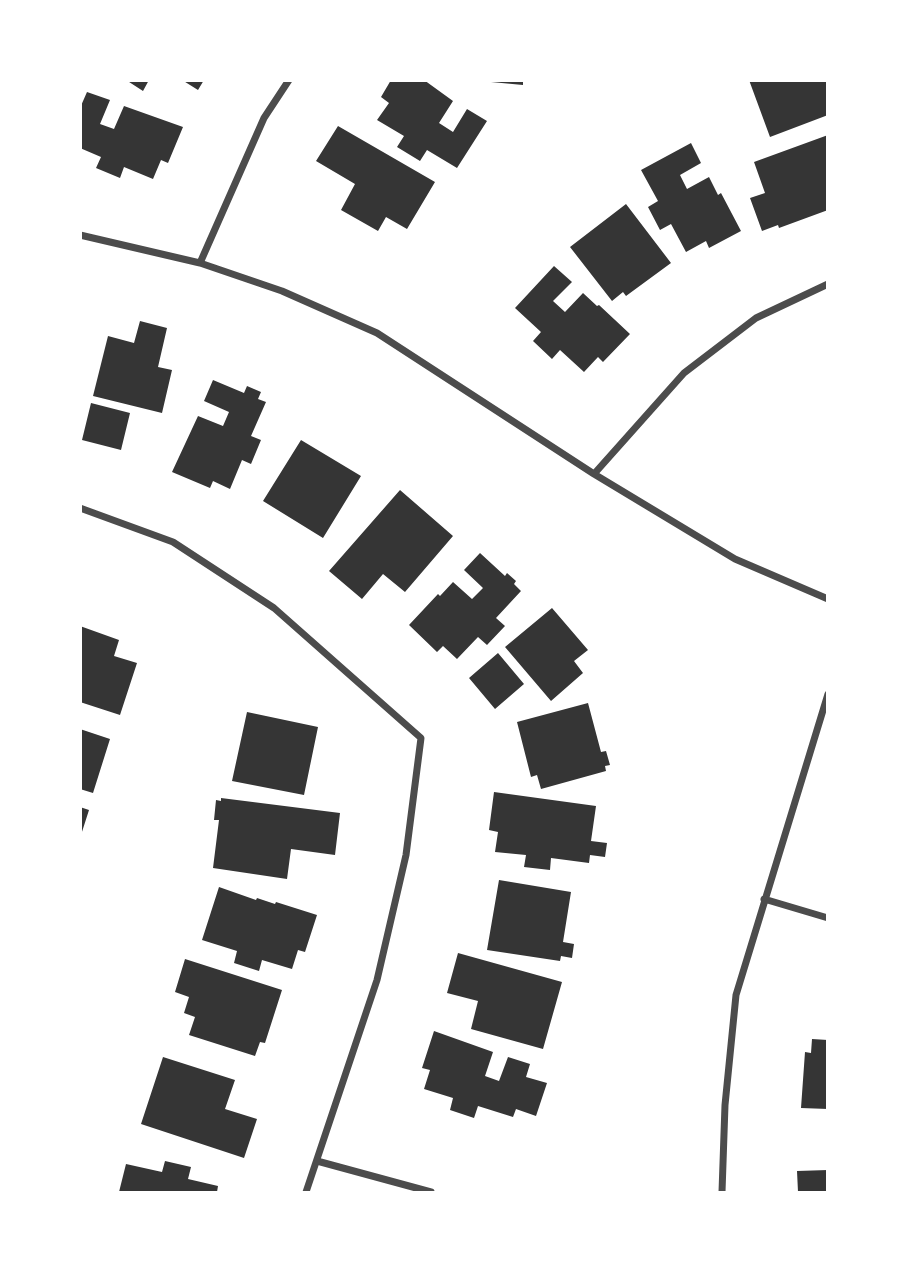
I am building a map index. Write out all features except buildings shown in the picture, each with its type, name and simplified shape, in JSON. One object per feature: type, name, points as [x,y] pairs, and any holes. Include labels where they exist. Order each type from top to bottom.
[{"type":"street","points":[[200,263],[264,118],[289,80]]},
{"type":"street","points":[[80,235],[200,263],[282,291],[377,333],[594,474],[735,559],[828,599]]},
{"type":"street","points":[[594,474],[684,373],[757,318],[828,284]]},
{"type":"street","points":[[80,508],[173,542],[274,608],[422,738],[406,855],[377,980],[306,1192]]},
{"type":"street","points":[[722,1192],[725,1105],[736,995],[828,694]]},
{"type":"street","points":[[764,899],[828,918]]},
{"type":"street","points":[[317,1161],[431,1192]]}]
